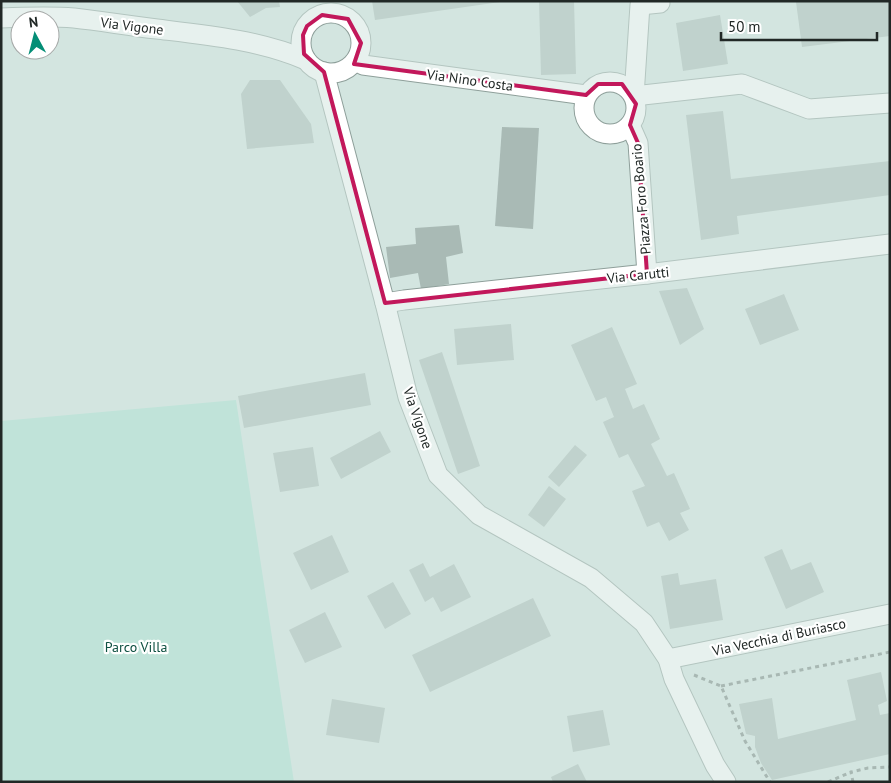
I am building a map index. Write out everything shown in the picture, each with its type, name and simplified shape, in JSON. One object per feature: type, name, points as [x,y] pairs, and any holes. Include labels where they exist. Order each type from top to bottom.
[{"type":"street","points":[[634,96],[622,84],[614,82],[598,84],[586,95],[584,112],[586,120],[598,132],[607,134],[623,131],[630,125],[636,111],[634,96],[640,5],[659,2]]},
{"type":"street","points":[[341,9],[355,25],[359,33],[360,52],[350,67],[333,73],[324,72],[315,68],[306,60],[302,44],[303,35],[307,26],[314,19],[341,9]]},
{"type":"street","name":"Via Vigone","points":[[1,18],[73,18],[209,35],[290,53],[306,60]]},
{"type":"street","name":"Via Vigone","points":[[261,46],[303,35]]},
{"type":"street","name":"Via Nino Costa","points":[[356,60],[363,65],[586,95]]},
{"type":"street","name":"Via Vigone","points":[[324,72],[386,303],[408,397],[438,475],[479,515],[591,578],[644,624],[668,659],[674,679],[715,764],[726,782]]},
{"type":"street","points":[[634,96],[742,84],[809,109],[890,104]]},
{"type":"street","name":"Piazza Foro Boario","points":[[630,125],[638,143],[647,274]]},
{"type":"street","name":"Via Carutti","points":[[386,303],[647,274],[890,244]]},
{"type":"street","name":"Via Vecchia di Buriasco","points":[[668,659],[890,614]]},
{"type":"path","points":[[674,679],[694,675],[721,686],[890,652]]},
{"type":"path","points":[[721,686],[745,741],[770,782]]},
{"type":"path","points":[[828,782],[851,772],[868,768],[890,767]]},
{"type":"path","points":[[851,772],[853,782]]},
{"type":"highlighted area","points":[[322,15],[348,19],[361,43],[354,64],[586,95],[598,84],[622,84],[636,104],[630,125],[638,143],[647,274],[385,303],[324,72],[304,54],[303,35],[307,26]]},
{"type":"green space","name":"Parco Villa","points":[[236,400],[294,782],[1,782],[1,421]]},
{"type":"building","points":[[237,1],[279,1],[280,7],[266,8],[250,17]]},
{"type":"building","points":[[372,1],[500,1],[500,2],[375,20]]},
{"type":"building","points":[[539,1],[574,1],[576,74],[541,75]]},
{"type":"building","points":[[890,1],[890,36],[802,47],[796,2]]},
{"type":"building","points":[[720,15],[728,64],[683,71],[676,23]]},
{"type":"building","points":[[250,80],[280,80],[311,124],[314,143],[247,149],[241,94]]},
{"type":"building","points":[[723,111],[731,179],[890,161],[890,195],[737,216],[739,234],[701,240],[686,115]]},
{"type":"building","points":[[502,127],[539,128],[533,229],[495,226]]},
{"type":"building","points":[[459,225],[463,253],[446,257],[449,284],[421,289],[418,273],[390,278],[386,247],[416,244],[415,228]]},
{"type":"building","points":[[687,288],[704,329],[680,345],[659,291]]},
{"type":"building","points":[[784,294],[799,330],[760,345],[745,309]]},
{"type":"building","points":[[511,324],[514,360],[457,365],[454,329]]},
{"type":"building","points":[[612,327],[637,384],[625,389],[633,409],[644,404],[660,439],[651,444],[667,476],[674,473],[690,509],[680,513],[689,530],[669,541],[659,522],[647,527],[632,491],[645,486],[628,454],[619,458],[603,422],[614,417],[606,397],[596,401],[571,345]]},
{"type":"building","points":[[442,352],[480,466],[458,474],[419,360]]},
{"type":"building","points":[[365,373],[371,405],[244,428],[238,396]]},
{"type":"building","points":[[380,431],[391,452],[341,479],[330,458]]},
{"type":"building","points":[[575,445],[587,455],[559,487],[548,477]]},
{"type":"building","points":[[313,447],[319,486],[280,492],[273,453]]},
{"type":"building","points":[[549,486],[566,499],[544,527],[528,515]]},
{"type":"building","points":[[332,535],[349,572],[311,590],[293,553]]},
{"type":"building","points":[[782,549],[791,570],[811,562],[824,592],[786,609],[764,557]]},
{"type":"building","points":[[423,563],[430,577],[454,564],[471,597],[441,612],[433,597],[425,602],[409,570]]},
{"type":"building","points":[[678,573],[680,585],[716,579],[723,620],[670,629],[661,576]]},
{"type":"building","points":[[393,582],[411,614],[385,629],[367,596]]},
{"type":"building","points":[[533,598],[551,636],[430,692],[412,655]]},
{"type":"building","points":[[325,612],[342,647],[305,663],[289,630]]},
{"type":"building","points":[[881,672],[887,701],[878,705],[880,715],[890,713],[890,754],[772,780],[761,763],[755,747],[755,736],[746,734],[739,704],[772,698],[778,739],[856,720],[847,680]]},
{"type":"building","points":[[332,699],[385,708],[379,743],[326,735]]},
{"type":"building","points":[[603,710],[610,745],[573,752],[567,716]]},
{"type":"building","points":[[578,764],[587,782],[553,782],[551,777]]}]
